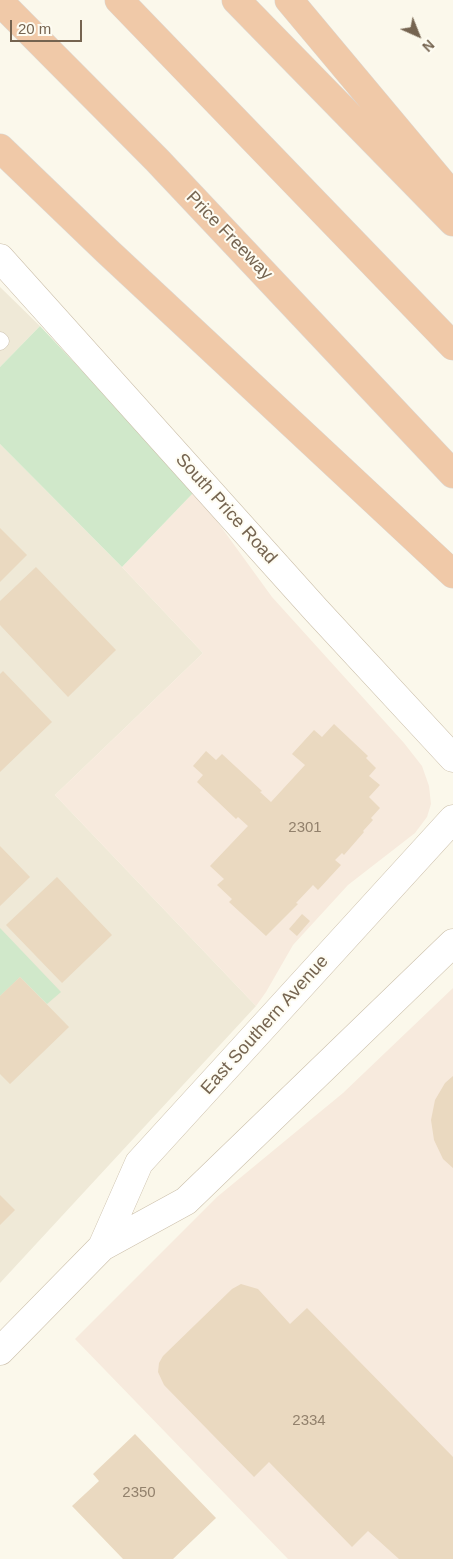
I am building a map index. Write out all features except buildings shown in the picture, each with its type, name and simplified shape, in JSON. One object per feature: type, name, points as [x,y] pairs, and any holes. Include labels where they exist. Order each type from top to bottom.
[{"type":"highway","points":[[119,0],[453,346]]},
{"type":"highway","points":[[236,0],[453,222]]},
{"type":"highway","points":[[289,0],[453,196]]},
{"type":"highway","name":"Price Freeway","points":[[0,2],[157,160],[453,474]]},
{"type":"highway","points":[[0,148],[107,251],[453,574]]},
{"type":"main road","name":"South Price Road","points":[[0,258],[316,610],[453,758]]},
{"type":"main road","name":"East Southern Avenue","points":[[102,1246],[139,1163],[453,819]]},
{"type":"main road","name":"East Southern Avenue","points":[[0,1350],[102,1246],[186,1201],[453,943]]},
{"type":"lane","points":[[0,339],[2,341],[0,343]]},
{"type":"shaded area","points":[[0,287],[40,326],[0,367]]},
{"type":"shaded area","points":[[0,444],[122,567],[203,653],[55,795],[256,1006],[0,1283]]},
{"type":"shaded area","points":[[195,491],[272,597],[404,743],[422,766],[429,786],[431,804],[427,817],[415,833],[348,885],[293,945],[256,1006],[55,795],[203,653],[122,567]]},
{"type":"shaded area","points":[[453,988],[453,1559],[288,1559],[75,1339],[217,1197],[343,1093]]},
{"type":"green space","points":[[40,326],[195,491],[122,567],[0,444],[0,367]]},
{"type":"green space","points":[[0,928],[61,992],[47,1004],[20,977],[0,996]]}]
